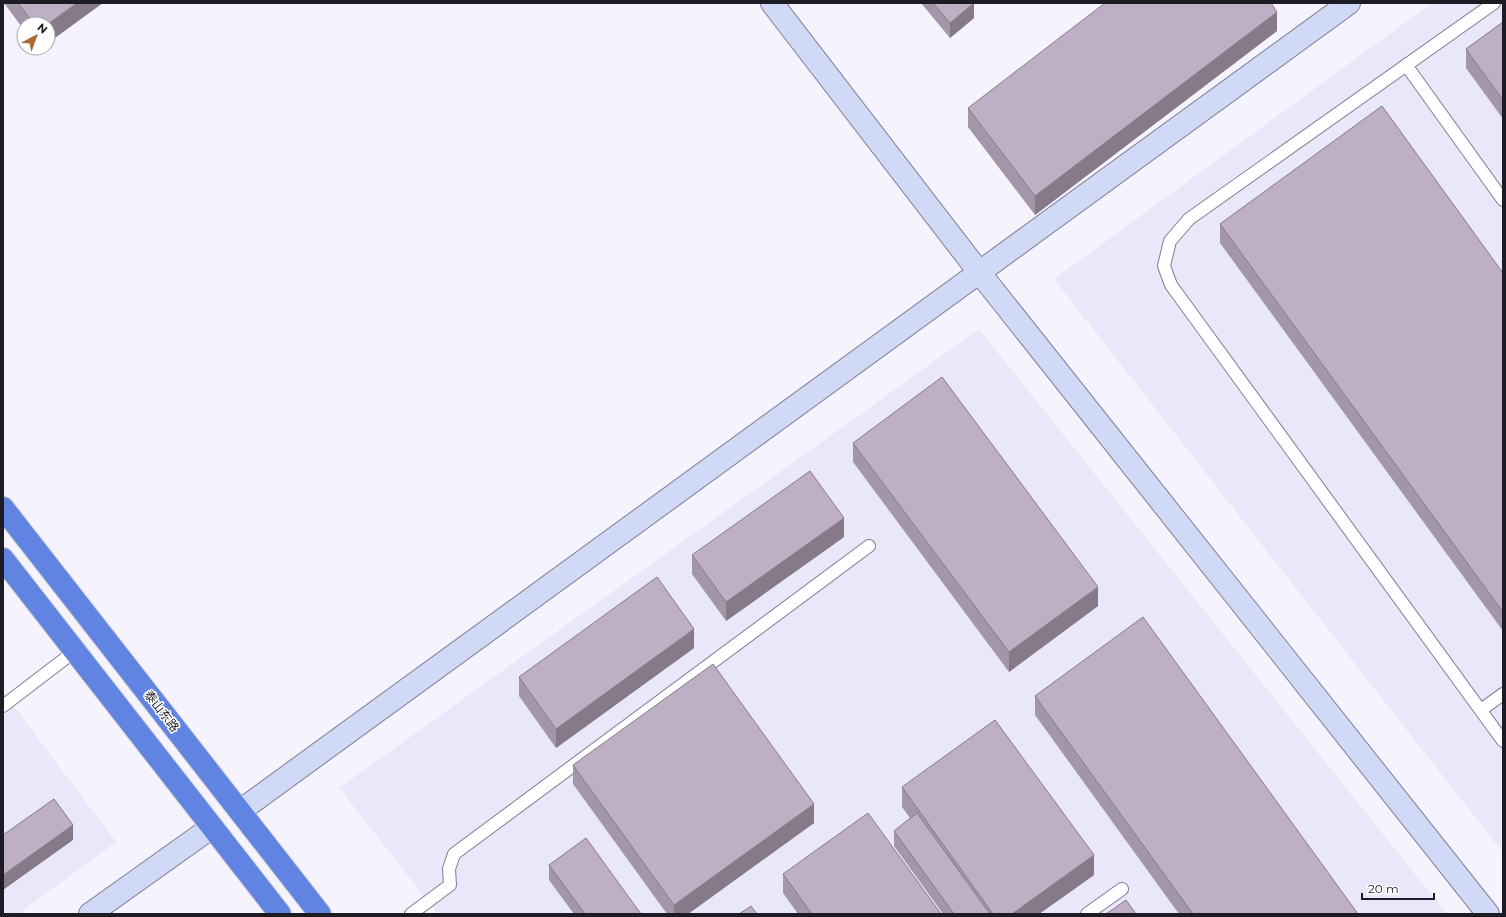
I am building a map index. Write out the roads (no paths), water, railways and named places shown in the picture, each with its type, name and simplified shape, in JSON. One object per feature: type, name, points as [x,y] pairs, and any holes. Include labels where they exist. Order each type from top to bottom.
[{"type":"highway","name":"泰山东路","points":[[3,508],[320,914]]},
{"type":"highway","points":[[3,559],[280,914]]},
{"type":"street","points":[[772,3],[979,272],[1488,914]]},
{"type":"street","points":[[240,811],[1349,3]]},
{"type":"street","points":[[90,914],[212,826]]},
{"type":"lane","points":[[1494,3],[1189,220],[1170,241],[1164,266],[1171,285],[1503,741]]},
{"type":"lane","points":[[1406,65],[1503,200]]},
{"type":"lane","points":[[411,914],[450,885],[450,869],[454,854],[869,546]]},
{"type":"lane","points":[[3,706],[75,651]]},
{"type":"lane","points":[[1481,710],[1503,694]]},
{"type":"lane","points":[[1087,914],[1122,889]]}]
